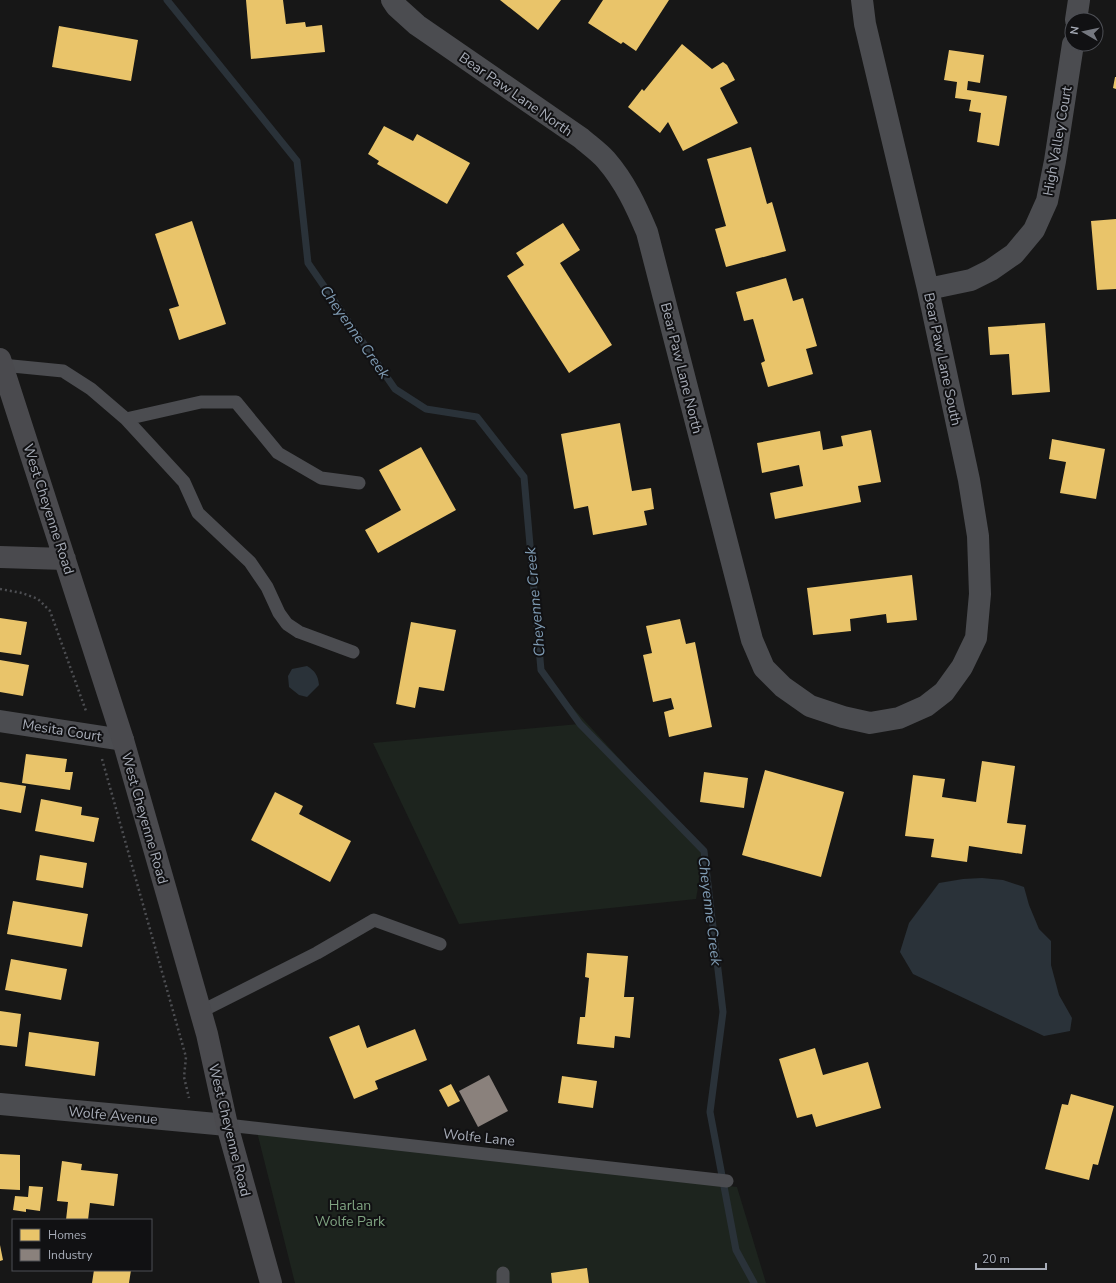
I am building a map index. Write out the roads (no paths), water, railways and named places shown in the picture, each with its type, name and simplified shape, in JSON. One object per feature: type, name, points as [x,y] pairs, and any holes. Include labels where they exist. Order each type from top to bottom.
[{"type":"main road","name":"West Cheyenne Road","points":[[1,362],[8,405],[65,558],[123,740],[207,1034],[227,1125],[271,1283]]},
{"type":"main road","points":[[0,557],[65,558]]},
{"type":"street","name":"Bear Paw Lane North","points":[[392,0],[396,6],[417,25],[581,138],[605,159],[620,178],[634,200],[647,232],[752,640],[764,668],[783,687],[810,706],[843,717],[870,723],[899,718],[926,706]]},
{"type":"street","name":"Bear Paw Lane South","points":[[862,0],[865,24],[928,289],[970,487],[978,536],[980,594],[976,638],[962,667],[944,692],[926,706]]},
{"type":"street","points":[[1077,12],[1079,0]]},
{"type":"street","name":"High Valley Court","points":[[928,289],[972,280],[991,270],[1014,254],[1034,230],[1046,201],[1055,161],[1072,52]]},
{"type":"street","name":"Mesita Court","points":[[0,720],[123,740]]},
{"type":"street","name":"Wolfe Avenue","points":[[0,1104],[227,1125]]},
{"type":"lane","points":[[1,362],[44,370],[63,371],[91,389],[126,419],[184,482],[198,512],[221,536],[250,562],[267,586],[279,613],[287,624],[299,632],[353,652]]},
{"type":"lane","points":[[126,419],[201,402],[236,402],[278,453],[321,478],[359,483]]},
{"type":"lane","points":[[200,1012],[317,953],[374,920],[440,944]]},
{"type":"lane","name":"Wolfe Lane","points":[[227,1125],[727,1181]]},
{"type":"waterway","name":"Cheyenne Creek","points":[[167,0],[297,161],[308,263],[395,389],[426,409],[477,417],[524,477],[541,670],[580,724],[704,851],[723,1012],[710,1112],[736,1250],[754,1283]]},
{"type":"park label","name":"Harlan Wolfe Park","points":[[350,1214]]}]
